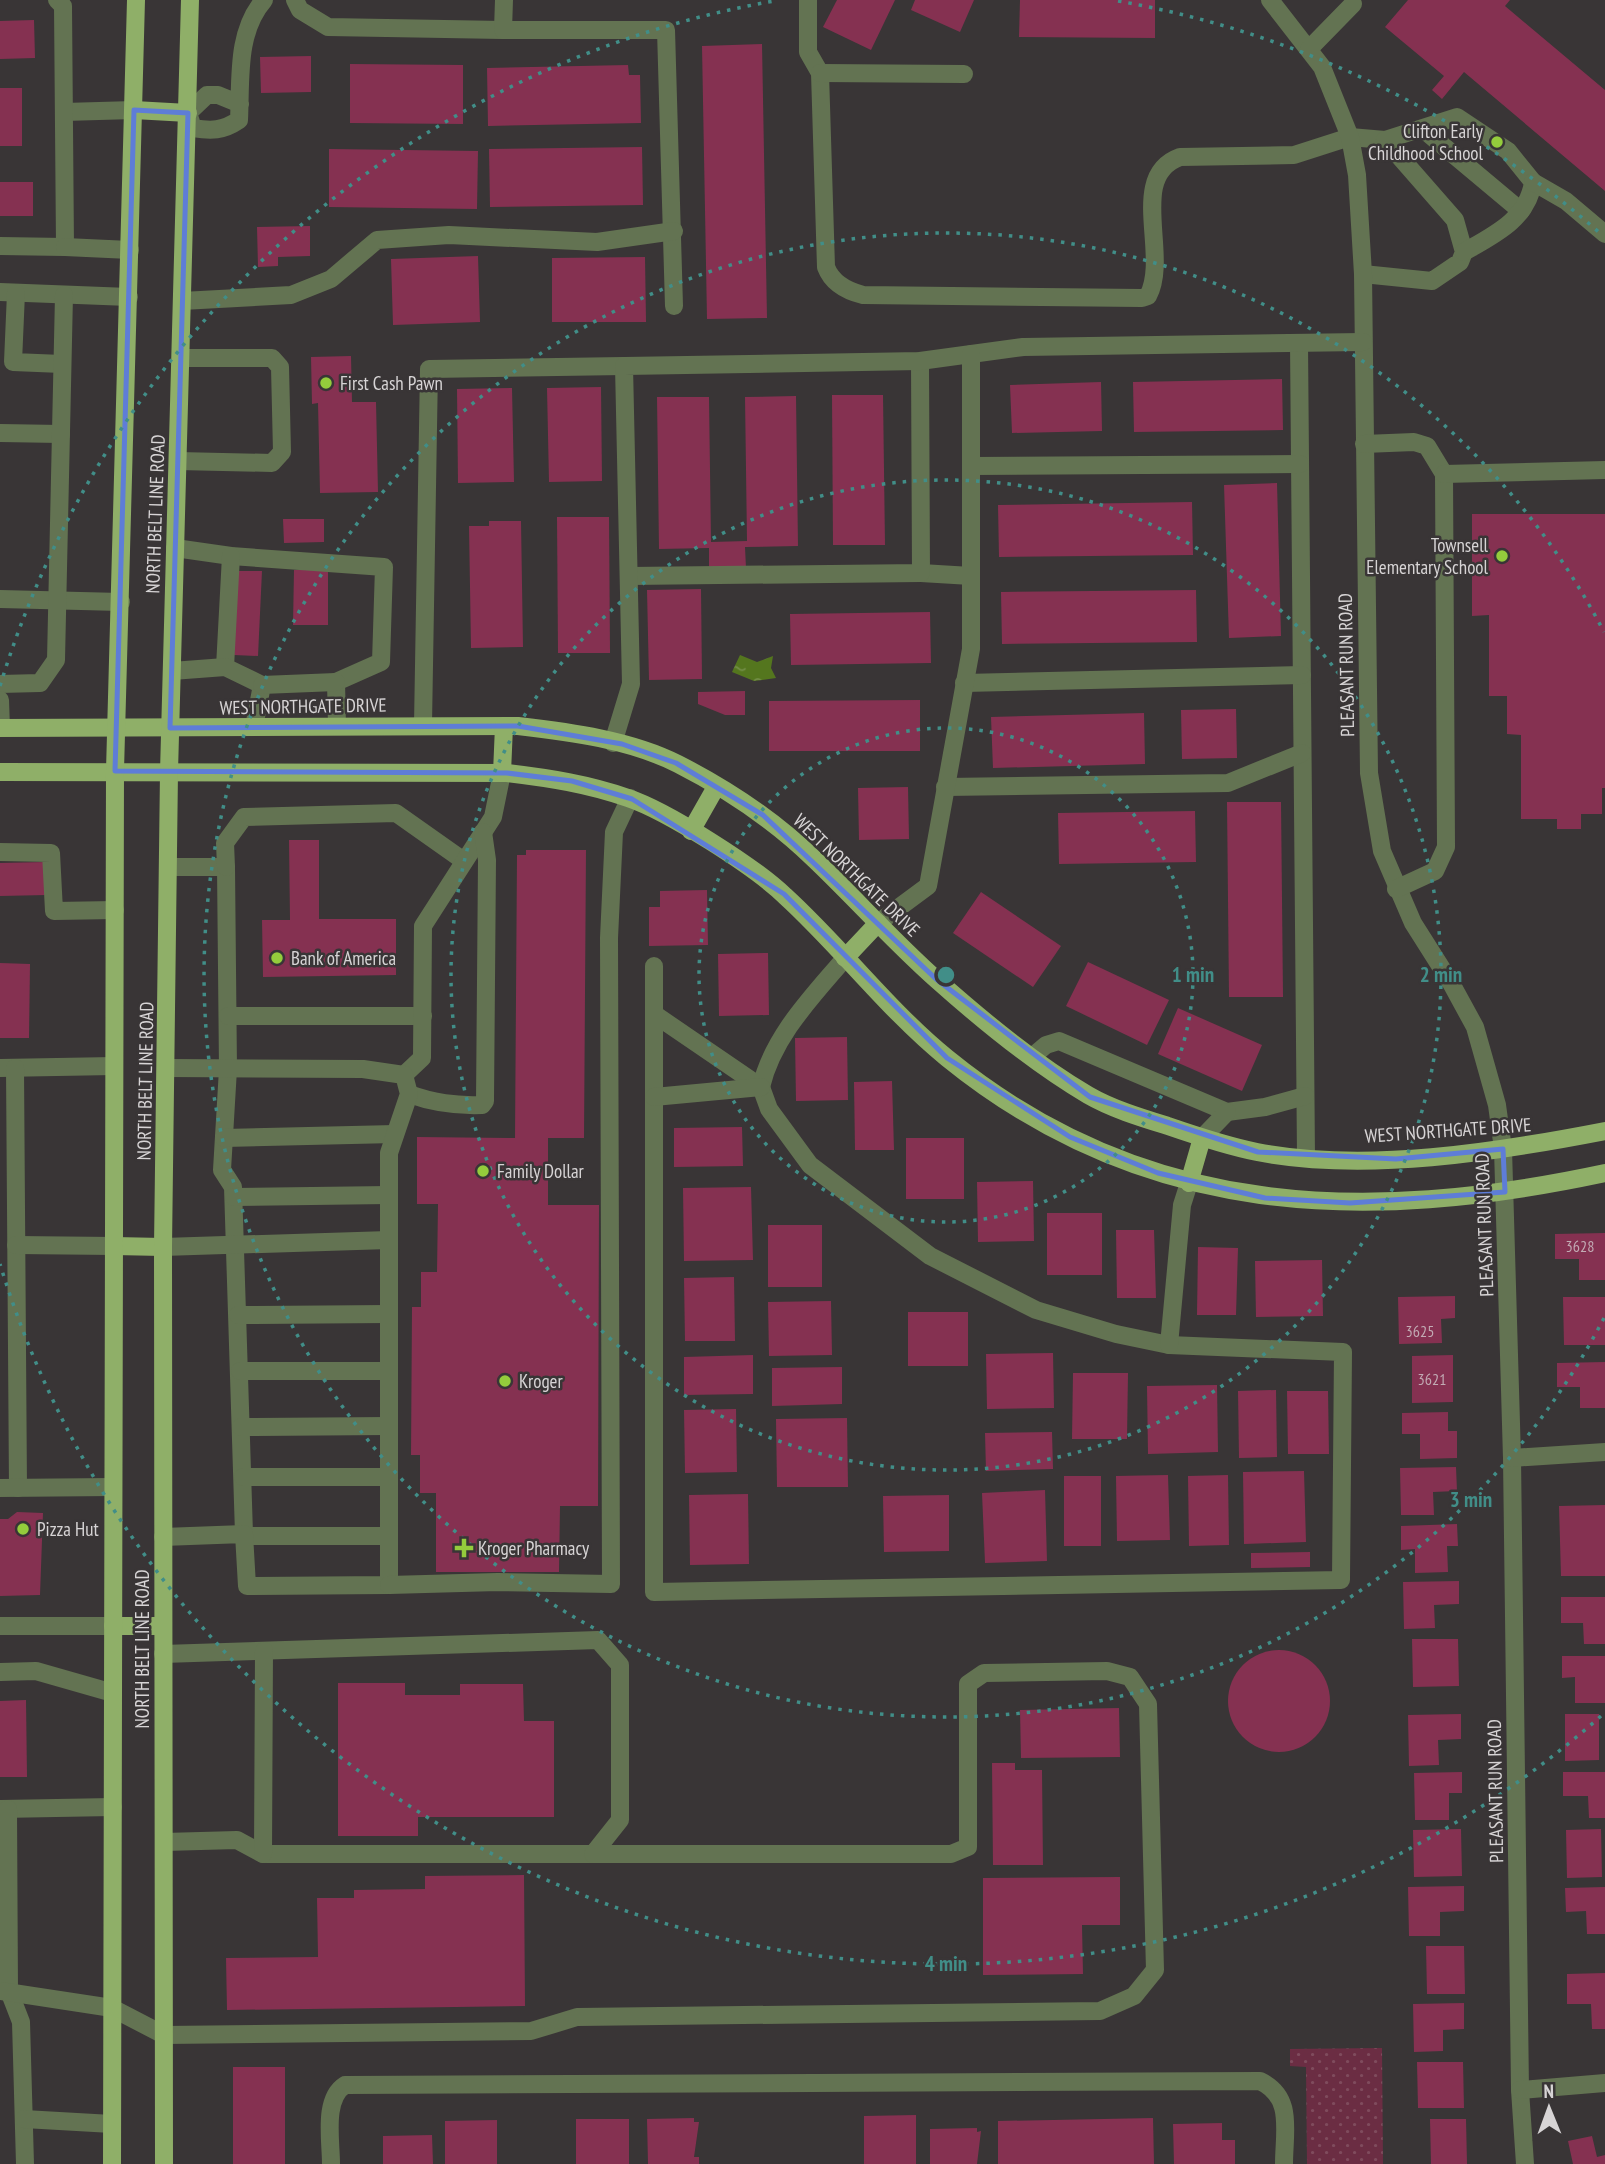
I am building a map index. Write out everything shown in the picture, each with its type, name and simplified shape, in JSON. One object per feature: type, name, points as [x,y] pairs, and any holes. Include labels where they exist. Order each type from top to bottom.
[{"type":"main road","name":"NORTH BELT LINE ROAD","points":[[113,2164],[115,771],[136,0]]},
{"type":"main road","name":"NORTH BELT LINE ROAD","points":[[164,2164],[163,1247],[170,728],[190,0]]},
{"type":"main road","points":[[134,110],[188,114]]},
{"type":"main road","points":[[502,773],[504,726]]},
{"type":"main road","name":"WEST NORTHGATE DRIVE","points":[[1,728],[504,726],[562,731],[613,743],[676,763],[763,815],[936,979],[1033,1056],[1090,1097],[1202,1138],[1258,1152],[1306,1157],[1396,1158],[1503,1149],[1605,1131]]},
{"type":"main road","points":[[0,772],[502,773],[572,781],[631,799],[691,831],[784,894],[947,1058],[1020,1110],[1070,1138],[1189,1183],[1265,1198],[1316,1202],[1387,1202],[1505,1192],[1605,1173]]},
{"type":"main road","points":[[691,831],[716,787]]},
{"type":"main road","points":[[845,958],[878,923]]},
{"type":"main road","points":[[1189,1183],[1202,1138]]},
{"type":"main road","points":[[114,1246],[163,1247]]},
{"type":"main road","points":[[113,1626],[163,1626]]},
{"type":"street","points":[[57,0],[63,6],[65,247]]},
{"type":"street","points":[[240,112],[218,95],[207,95],[188,114],[193,128],[213,132],[229,127],[240,112],[247,26],[264,0]]},
{"type":"street","points":[[295,0],[300,10],[328,27],[666,30],[674,231],[674,306]]},
{"type":"street","points":[[503,30],[504,0]]},
{"type":"street","points":[[808,0],[808,52],[820,73],[825,267],[833,280],[850,292],[863,295],[1142,299],[1149,296],[1155,280],[1153,183],[1160,168],[1168,161],[1180,156],[1294,155],[1350,137],[1385,140],[1457,117],[1508,152],[1533,182],[1566,201],[1605,234]]},
{"type":"street","name":"PLEASANT RUN ROAD","points":[[1270,0],[1322,67],[1350,137],[1357,175],[1363,274],[1369,773],[1376,830],[1396,889],[1475,1027],[1497,1105],[1503,1149],[1512,1458],[1520,2090],[1525,2164]]},
{"type":"street","points":[[1308,49],[1353,1]]},
{"type":"street","points":[[820,73],[964,74]]},
{"type":"street","points":[[64,111],[134,110]]},
{"type":"street","points":[[1423,129],[1521,211]]},
{"type":"street","points":[[1363,274],[1432,281],[1460,262],[1464,252],[1455,220],[1385,140]]},
{"type":"street","points":[[1464,252],[1502,231],[1521,211],[1529,198],[1533,182]]},
{"type":"street","points":[[182,301],[291,295],[331,279],[377,240],[449,235],[597,242],[674,231]]},
{"type":"street","points":[[0,246],[130,250]]},
{"type":"street","points":[[62,364],[13,362],[8,293],[129,297]]},
{"type":"street","points":[[0,684],[40,682],[56,660],[64,295]]},
{"type":"street","points":[[422,725],[429,369],[920,361],[1023,347],[1363,342]]},
{"type":"street","points":[[1299,343],[1306,1157]]},
{"type":"street","points":[[878,923],[928,886],[971,649],[971,354]]},
{"type":"street","points":[[178,461],[272,463],[282,452],[280,367],[272,358],[181,358]]},
{"type":"street","points":[[920,361],[921,573]]},
{"type":"street","points":[[613,743],[631,684],[624,366]]},
{"type":"street","points":[[0,433],[61,434]]},
{"type":"street","points":[[1364,444],[1414,442],[1427,446],[1444,474],[1446,847],[1435,871],[1396,889]]},
{"type":"street","points":[[971,466],[1300,464]]},
{"type":"street","points":[[1444,474],[1605,470]]},
{"type":"street","points":[[172,671],[225,667],[262,685],[335,682],[381,662],[384,567],[231,556],[175,548]]},
{"type":"street","points":[[225,667],[231,556]]},
{"type":"street","points":[[629,576],[921,573],[971,576]]},
{"type":"street","points":[[0,599],[121,602]]},
{"type":"street","points":[[964,683],[1301,675]]},
{"type":"street","points":[[335,682],[337,726]]},
{"type":"street","points":[[254,727],[262,685]]},
{"type":"street","points":[[0,700],[1,728]]},
{"type":"street","points":[[946,788],[1228,783],[1302,753]]},
{"type":"street","points":[[404,1075],[422,1058],[423,926],[493,817],[502,773]]},
{"type":"street","points":[[464,861],[396,813],[244,817],[225,843],[228,1069],[222,1170],[233,1187],[234,1197],[247,1586],[498,1582],[611,1584],[609,938],[614,832],[631,799]]},
{"type":"street","points":[[409,1094],[434,1103],[453,1105],[482,1105],[485,1101],[486,860],[483,832]]},
{"type":"street","points":[[0,852],[51,853],[54,911],[115,910]]},
{"type":"street","points":[[169,867],[226,867]]},
{"type":"street","points":[[654,966],[654,1592],[1341,1580],[1343,1352],[1169,1345],[1116,1334],[1037,1310],[930,1256],[810,1165],[769,1109],[761,1087],[765,1070],[795,1016],[845,958]]},
{"type":"street","points":[[654,1014],[761,1087]]},
{"type":"street","points":[[228,1016],[423,1016]]},
{"type":"street","points":[[1033,1056],[1046,1045],[1059,1041],[1227,1112],[1265,1107],[1305,1096]]},
{"type":"street","points":[[113,1487],[9,1488],[16,1245],[7,1068],[114,1066]]},
{"type":"street","points":[[166,1068],[363,1069],[404,1075]]},
{"type":"street","points":[[389,1585],[389,1153],[409,1094],[404,1075]]},
{"type":"street","points":[[654,1097],[761,1087]]},
{"type":"street","points":[[1202,1138],[1227,1112]]},
{"type":"street","points":[[224,1138],[395,1134]]},
{"type":"street","points":[[1169,1345],[1182,1205],[1189,1183]]},
{"type":"street","points":[[234,1197],[389,1195]]},
{"type":"street","points":[[163,1247],[389,1240]]},
{"type":"street","points":[[16,1245],[114,1246]]},
{"type":"street","points":[[238,1315],[389,1314]]},
{"type":"street","points":[[240,1371],[389,1371]]},
{"type":"street","points":[[242,1427],[389,1426]]},
{"type":"street","points":[[1512,1458],[1605,1452]]},
{"type":"street","points":[[243,1477],[389,1477]]},
{"type":"street","points":[[163,1537],[389,1536]]},
{"type":"street","points":[[0,1626],[113,1626]]},
{"type":"street","points":[[163,1654],[598,1640],[620,1665],[621,1819],[593,1854]]},
{"type":"street","points":[[263,1854],[264,1651]]},
{"type":"street","points":[[0,1672],[36,1671],[113,1693]]},
{"type":"street","points":[[5,1991],[112,2008],[164,2035],[531,2031],[577,2017],[1100,2011],[1134,1996],[1155,1970],[1148,1704],[1130,1677],[1107,1671],[984,1673],[968,1684],[968,1847],[951,1854],[263,1854],[237,1840],[164,1842]]},
{"type":"street","points":[[25,2164],[21,2022],[5,1991],[4,1809],[113,1807]]},
{"type":"street","points":[[331,2164],[331,2106],[337,2090],[345,2085],[1260,2081],[1274,2087],[1284,2101],[1284,2164]]},
{"type":"street","points":[[1520,2090],[1605,2083]]},
{"type":"street","points":[[24,2119],[112,2124]]},
{"type":"highlighted area","points":[[134,110],[188,113],[170,728],[518,726],[622,744],[676,763],[763,815],[936,979],[1090,1097],[1258,1152],[1396,1159],[1503,1149],[1505,1192],[1350,1203],[1265,1198],[1158,1173],[1070,1137],[947,1058],[784,894],[632,799],[572,781],[507,773],[115,771]]},
{"type":"shaded area","points":[[1382,2048],[1383,2164],[1307,2164],[1306,2067],[1290,2066],[1290,2049]]},
{"type":"water","points":[[740,655],[757,662],[773,656],[771,668],[776,678],[754,681],[732,672]]},
{"type":"building","points":[[837,0],[895,0],[871,50],[823,27]]},
{"type":"building","points":[[915,0],[974,0],[960,32],[911,10]]},
{"type":"building","points":[[1020,0],[1155,0],[1155,38],[1019,37]]},
{"type":"building","points":[[1408,0],[1510,0],[1505,6],[1605,90],[1605,191],[1464,72],[1442,99],[1432,90],[1444,76],[1385,27]]},
{"type":"building","points":[[34,20],[35,58],[0,59],[0,21]]},
{"type":"building","points":[[762,44],[767,318],[707,319],[702,46]]},
{"type":"building","points":[[311,56],[311,92],[261,93],[260,57]]},
{"type":"building","points":[[350,64],[463,65],[463,124],[350,123]]},
{"type":"building","points":[[628,65],[629,75],[640,75],[641,123],[488,126],[487,68]]},
{"type":"building","points":[[0,88],[22,88],[22,146],[0,146]]},
{"type":"building","points":[[642,147],[643,205],[490,207],[489,149]]},
{"type":"building","points":[[329,149],[478,151],[477,209],[329,207]]},
{"type":"building","points":[[0,182],[33,182],[33,216],[0,216]]},
{"type":"building","points":[[310,226],[310,256],[278,257],[278,266],[258,267],[257,227]]},
{"type":"building","points":[[478,256],[480,322],[393,325],[391,259]]},
{"type":"building","points":[[645,257],[646,322],[552,322],[552,258]]},
{"type":"building","points":[[351,356],[352,402],[376,402],[378,492],[320,493],[318,403],[312,404],[311,357]]},
{"type":"building","points":[[1282,379],[1283,430],[1134,432],[1133,382]]},
{"type":"building","points":[[1101,382],[1102,431],[1012,433],[1010,385]]},
{"type":"building","points":[[601,387],[602,481],[549,482],[547,388]]},
{"type":"building","points":[[512,388],[514,482],[458,483],[457,389]]},
{"type":"building","points":[[832,395],[883,395],[885,545],[833,545]]},
{"type":"building","points":[[796,396],[798,546],[745,547],[746,568],[709,568],[709,548],[659,549],[657,397],[709,397],[711,542],[747,541],[745,397]]},
{"type":"building","points":[[1277,483],[1281,636],[1229,638],[1224,485]]},
{"type":"building","points":[[1192,502],[1193,555],[999,557],[998,505]]},
{"type":"building","points":[[1472,514],[1605,514],[1605,788],[1602,788],[1602,814],[1581,814],[1581,829],[1557,829],[1557,819],[1521,819],[1521,735],[1507,734],[1507,696],[1489,696],[1489,615],[1472,616]]},
{"type":"building","points":[[557,517],[609,517],[610,653],[558,653]]},
{"type":"building","points":[[283,519],[324,519],[324,542],[284,543]]},
{"type":"building","points":[[489,521],[521,521],[523,647],[471,648],[469,526],[489,526]]},
{"type":"building","points":[[294,570],[328,570],[328,625],[293,625]]},
{"type":"building","points":[[237,571],[262,571],[258,656],[234,655]]},
{"type":"building","points":[[701,589],[702,679],[649,680],[647,590]]},
{"type":"building","points":[[1196,590],[1197,642],[1002,644],[1001,592]]},
{"type":"building","points":[[930,612],[931,663],[791,665],[790,614]]},
{"type":"building","points":[[745,691],[745,715],[725,715],[698,704],[698,692]]},
{"type":"building","points":[[920,700],[920,751],[769,751],[769,701]]},
{"type":"building","points":[[1236,709],[1237,758],[1182,759],[1181,710]]},
{"type":"building","points":[[1144,713],[1145,764],[993,768],[991,717]]},
{"type":"building","points":[[908,787],[909,839],[859,840],[858,788]]},
{"type":"building","points":[[1227,802],[1281,802],[1283,997],[1229,997]]},
{"type":"building","points":[[1195,811],[1196,862],[1059,864],[1058,813]]},
{"type":"building","points":[[289,840],[319,840],[319,919],[396,919],[396,975],[263,977],[262,920],[290,920]]},
{"type":"building","name":"Kroger","points":[[526,850],[586,850],[584,1138],[548,1138],[548,1205],[599,1205],[598,1506],[560,1506],[559,1572],[436,1572],[436,1493],[420,1493],[420,1455],[411,1455],[412,1307],[421,1307],[421,1272],[437,1272],[438,1204],[417,1204],[417,1137],[515,1138],[517,855],[526,855]]},
{"type":"building","points":[[46,862],[47,895],[0,896],[0,863]]},
{"type":"building","points":[[707,890],[708,945],[649,946],[649,907],[660,907],[660,891]]},
{"type":"building","points":[[981,892],[1061,946],[1033,987],[953,933]]},
{"type":"building","points":[[768,953],[769,1015],[719,1016],[718,954]]},
{"type":"building","points":[[1088,962],[1169,1000],[1147,1045],[1066,1006]]},
{"type":"building","points":[[0,963],[30,964],[29,1038],[0,1038]]},
{"type":"building","points":[[1178,1008],[1262,1045],[1242,1091],[1158,1054]]},
{"type":"building","points":[[847,1037],[848,1100],[796,1101],[795,1038]]},
{"type":"building","points":[[892,1081],[894,1150],[855,1150],[854,1082]]},
{"type":"building","points":[[742,1127],[743,1166],[674,1167],[674,1128]]},
{"type":"building","points":[[906,1138],[964,1138],[964,1199],[906,1199]]},
{"type":"building","points":[[1033,1181],[1034,1241],[978,1242],[977,1182]]},
{"type":"building","points":[[751,1187],[753,1260],[684,1261],[683,1188]]},
{"type":"building","points":[[1047,1213],[1102,1213],[1102,1275],[1047,1275]]},
{"type":"building","points":[[768,1225],[822,1225],[822,1287],[768,1287]]},
{"type":"building","points":[[1116,1230],[1154,1230],[1156,1298],[1117,1298]]},
{"type":"building","points":[[1605,1233],[1605,1280],[1579,1280],[1579,1259],[1555,1259],[1555,1234]]},
{"type":"building","points":[[1198,1247],[1238,1248],[1236,1315],[1197,1315]]},
{"type":"building","points":[[1322,1260],[1323,1316],[1256,1317],[1255,1261]]},
{"type":"building","points":[[734,1277],[735,1341],[685,1341],[684,1278]]},
{"type":"building","points":[[1455,1296],[1455,1318],[1441,1319],[1442,1343],[1399,1344],[1398,1297]]},
{"type":"building","points":[[1563,1297],[1605,1297],[1605,1345],[1564,1345]]},
{"type":"building","points":[[831,1301],[832,1355],[769,1356],[768,1302]]},
{"type":"building","points":[[908,1312],[968,1312],[968,1366],[908,1366]]},
{"type":"building","points":[[1053,1353],[1054,1408],[987,1409],[986,1354]]},
{"type":"building","points":[[753,1355],[753,1394],[684,1395],[684,1357]]},
{"type":"building","points":[[1453,1355],[1453,1402],[1412,1403],[1412,1356]]},
{"type":"building","points":[[1605,1362],[1605,1408],[1580,1408],[1580,1387],[1557,1387],[1557,1363]]},
{"type":"building","points":[[842,1367],[842,1404],[772,1406],[772,1368]]},
{"type":"building","points":[[1073,1373],[1128,1373],[1127,1439],[1072,1439]]},
{"type":"building","points":[[1217,1385],[1218,1452],[1148,1454],[1147,1386]]},
{"type":"building","points":[[1276,1390],[1277,1457],[1239,1458],[1238,1391]]},
{"type":"building","points":[[1287,1391],[1328,1391],[1329,1454],[1288,1454]]},
{"type":"building","points":[[736,1409],[737,1472],[685,1473],[684,1410]]},
{"type":"building","points":[[1448,1412],[1448,1431],[1457,1431],[1457,1458],[1420,1459],[1420,1434],[1402,1434],[1402,1413]]},
{"type":"building","points":[[847,1418],[848,1487],[777,1487],[776,1419]]},
{"type":"building","points":[[1052,1432],[1053,1469],[986,1471],[985,1433]]},
{"type":"building","points":[[1456,1467],[1457,1491],[1433,1492],[1434,1515],[1401,1515],[1400,1468]]},
{"type":"building","points":[[1304,1471],[1306,1542],[1244,1544],[1243,1472]]},
{"type":"building","points":[[1168,1475],[1170,1540],[1117,1541],[1116,1476]]},
{"type":"building","points":[[1228,1475],[1229,1545],[1189,1546],[1188,1476]]},
{"type":"building","points":[[1064,1476],[1101,1476],[1101,1546],[1064,1546]]},
{"type":"building","points":[[1045,1490],[1047,1561],[985,1563],[982,1493]]},
{"type":"building","points":[[748,1494],[749,1564],[690,1565],[689,1495]]},
{"type":"building","points":[[949,1495],[949,1551],[884,1552],[883,1496]]},
{"type":"building","points":[[1605,1505],[1605,1576],[1561,1576],[1559,1506]]},
{"type":"building","points":[[17,1512],[43,1513],[40,1595],[0,1596],[0,1519],[8,1519]]},
{"type":"building","points":[[1457,1524],[1458,1546],[1447,1546],[1448,1572],[1415,1573],[1415,1549],[1401,1550],[1401,1526]]},
{"type":"building","points":[[1310,1552],[1310,1567],[1251,1568],[1251,1553]]},
{"type":"building","points":[[1459,1581],[1459,1604],[1434,1605],[1435,1628],[1404,1629],[1403,1582]]},
{"type":"building","points":[[1561,1597],[1605,1597],[1605,1644],[1584,1644],[1583,1623],[1561,1623]]},
{"type":"building","points":[[1412,1639],[1458,1639],[1459,1686],[1413,1687]]},
{"type":"building","points":[[1279,1650],[1299,1654],[1315,1665],[1326,1681],[1330,1701],[1326,1721],[1315,1737],[1299,1748],[1279,1752],[1259,1748],[1243,1737],[1232,1721],[1228,1701],[1232,1681],[1243,1665],[1259,1654]]},
{"type":"building","points":[[1562,1656],[1605,1656],[1605,1703],[1575,1703],[1575,1677],[1562,1678]]},
{"type":"building","points":[[338,1683],[405,1683],[405,1695],[460,1695],[460,1684],[523,1684],[524,1721],[554,1721],[554,1817],[418,1817],[418,1836],[338,1836]]},
{"type":"building","points":[[26,1700],[27,1777],[0,1777],[0,1701]]},
{"type":"building","points":[[1119,1708],[1120,1757],[1021,1758],[1020,1710]]},
{"type":"building","points":[[1461,1714],[1461,1739],[1438,1740],[1439,1765],[1409,1766],[1408,1715]]},
{"type":"building","points":[[1565,1714],[1599,1714],[1599,1760],[1565,1761]]},
{"type":"building","points":[[992,1763],[1015,1763],[1015,1770],[1042,1770],[1043,1865],[993,1865]]},
{"type":"building","points":[[1462,1772],[1462,1793],[1449,1793],[1449,1820],[1415,1820],[1414,1773]]},
{"type":"building","points":[[1563,1772],[1605,1772],[1605,1818],[1589,1818],[1588,1796],[1563,1796]]},
{"type":"building","points":[[1461,1829],[1462,1876],[1414,1877],[1413,1830]]},
{"type":"building","points":[[1601,1829],[1602,1877],[1567,1878],[1566,1830]]},
{"type":"building","points":[[524,1875],[525,2006],[227,2010],[226,1958],[318,1957],[317,1898],[354,1898],[354,1890],[425,1889],[425,1876]]},
{"type":"building","points":[[1120,1877],[1120,1925],[1082,1925],[1083,1974],[983,1975],[983,1878]]},
{"type":"building","points":[[1464,1886],[1464,1911],[1440,1912],[1440,1936],[1409,1936],[1408,1887]]},
{"type":"building","points":[[1605,1887],[1605,1934],[1587,1934],[1586,1911],[1566,1912],[1565,1888]]},
{"type":"building","points":[[1426,1946],[1464,1946],[1465,1994],[1427,1994]]},
{"type":"building","points":[[1605,1973],[1605,2029],[1592,2029],[1591,2004],[1567,2004],[1567,1974]]},
{"type":"building","points":[[1464,2003],[1464,2029],[1443,2030],[1443,2051],[1414,2052],[1413,2004]]},
{"type":"building","points":[[1417,2062],[1463,2062],[1464,2108],[1418,2108]]},
{"type":"building","points":[[233,2067],[285,2067],[285,2164],[233,2164]]},
{"type":"building","points":[[916,2115],[916,2164],[864,2164],[864,2116]]},
{"type":"building","points":[[694,2118],[694,2122],[699,2122],[694,2157],[699,2157],[699,2164],[648,2164],[647,2119]]},
{"type":"building","points":[[1153,2118],[1154,2164],[998,2164],[998,2121]]},
{"type":"building","points":[[576,2119],[629,2119],[629,2164],[576,2164]]},
{"type":"building","points":[[1430,2119],[1466,2119],[1467,2164],[1431,2164]]},
{"type":"building","points":[[497,2120],[497,2164],[445,2164],[445,2121]]},
{"type":"building","points":[[1222,2123],[1222,2140],[1235,2140],[1235,2164],[1174,2164],[1173,2124]]},
{"type":"building","points":[[977,2128],[977,2132],[981,2131],[977,2164],[930,2164],[930,2129]]},
{"type":"building","points":[[432,2135],[433,2164],[383,2164],[383,2136]]},
{"type":"building","points":[[1592,2136],[1597,2157],[1605,2155],[1605,2164],[1573,2164],[1568,2141]]},
{"type":"place","name":"Clifton Early Childhood School","points":[[1497,142]]},
{"type":"place","name":"First Cash Pawn","points":[[326,383]]},
{"type":"place","name":"Townsell Elementary School","points":[[1502,556]]},
{"type":"place","name":"Bank of America","points":[[277,958]]},
{"type":"place","name":"Family Dollar","points":[[483,1171]]},
{"type":"place","name":"Kroger","points":[[505,1381]]},
{"type":"place","name":"Pizza Hut","points":[[23,1529]]},
{"type":"place","name":"Kroger Pharmacy","points":[[464,1548]]}]
